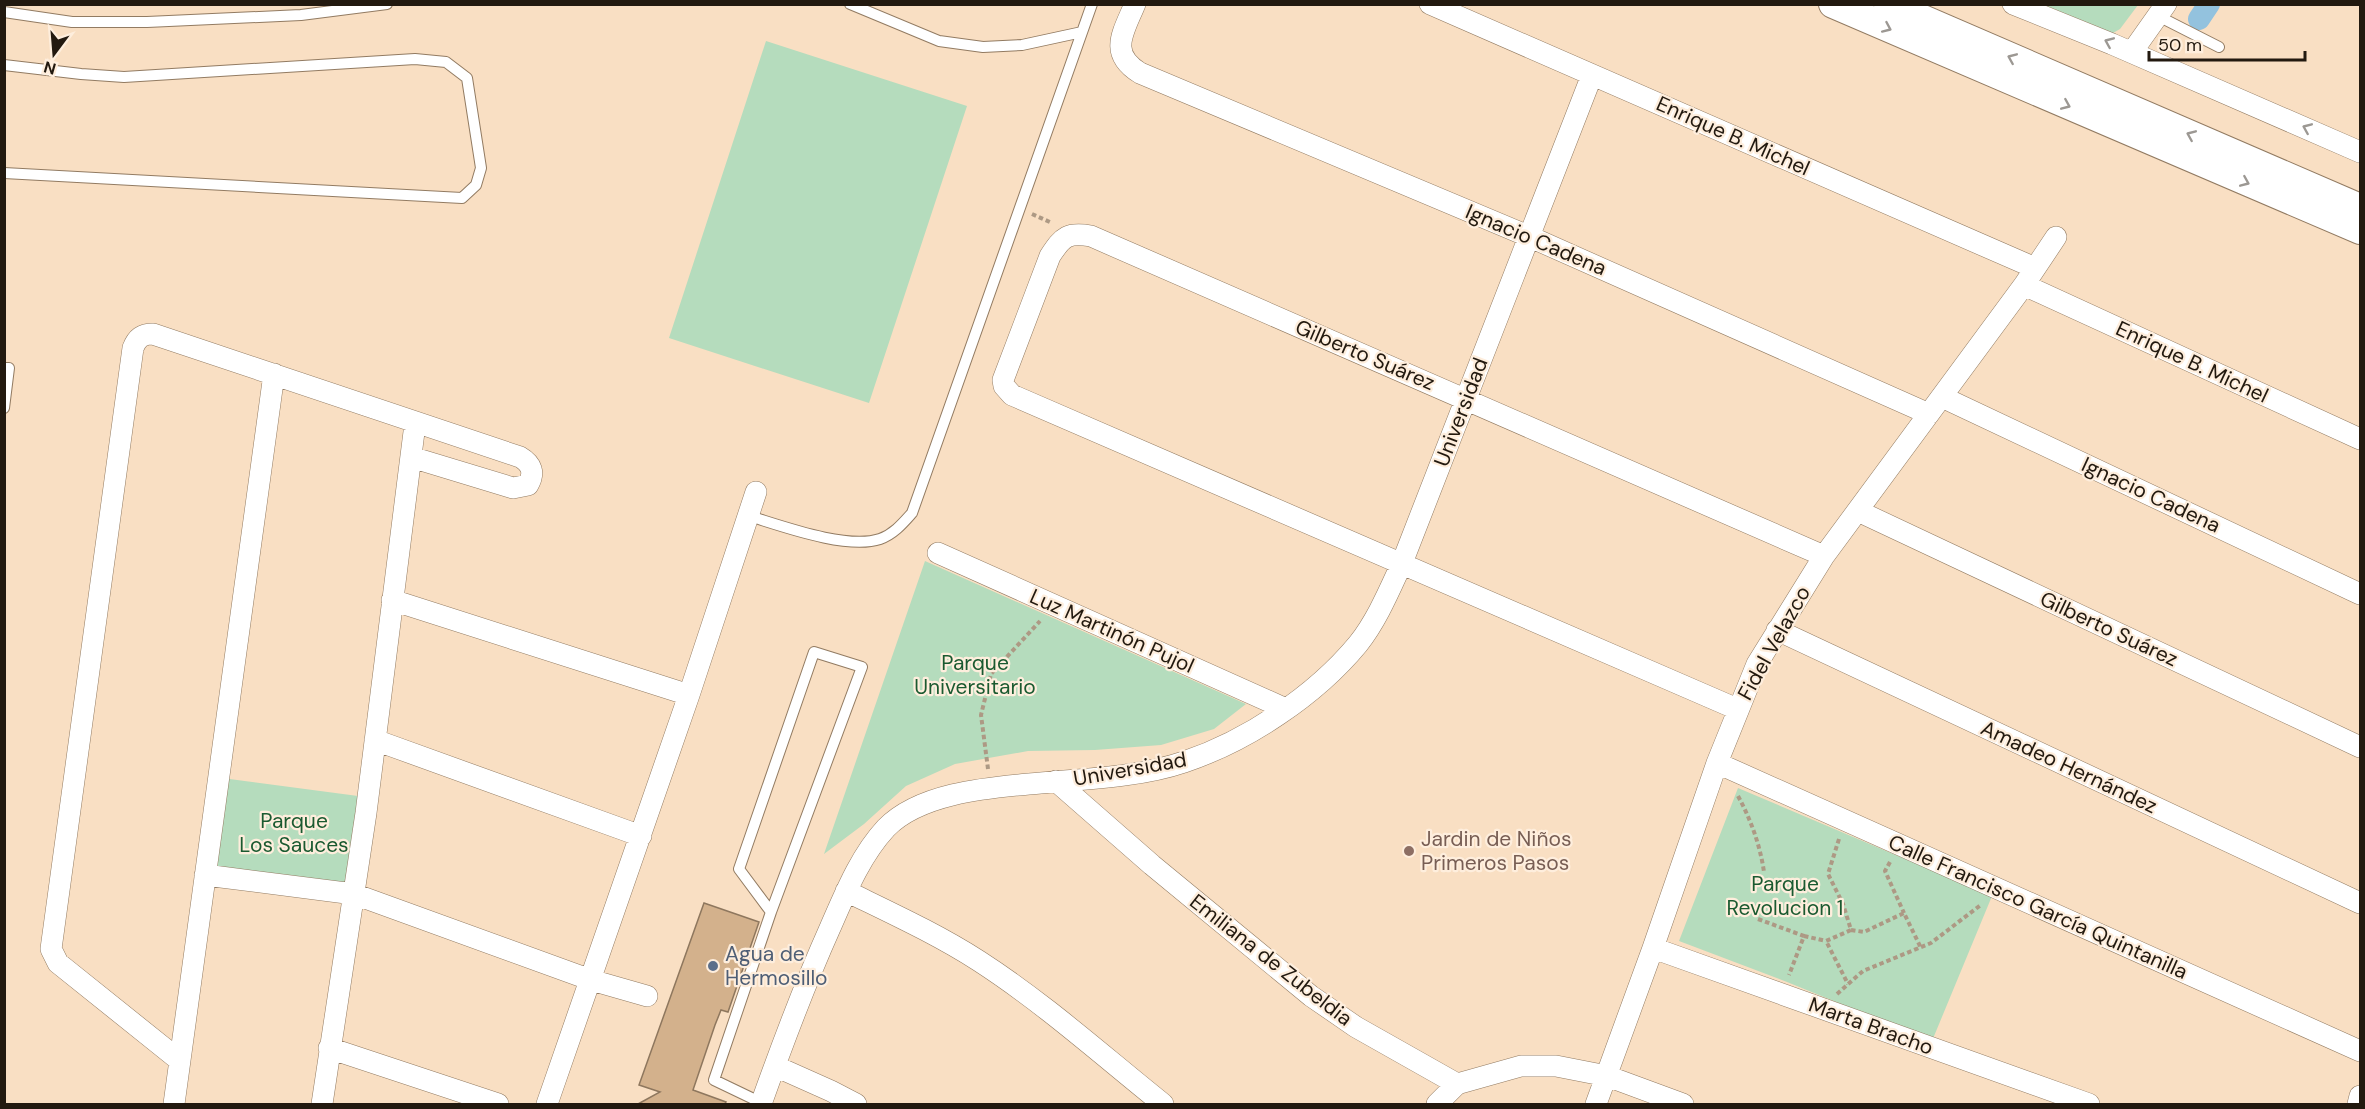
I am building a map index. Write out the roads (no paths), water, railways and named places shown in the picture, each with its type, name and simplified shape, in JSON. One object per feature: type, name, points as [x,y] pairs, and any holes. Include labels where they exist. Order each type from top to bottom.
[{"type":"main road","points":[[1833,4],[2361,230]]},
{"type":"main road","points":[[1888,4],[2361,208]]},
{"type":"street","name":"Ignacio Cadena","points":[[1134,4],[1122,34],[1120,46],[1121,56],[1127,65],[1140,73],[1528,236],[1929,414]]},
{"type":"street","name":"Enrique B. Michel","points":[[1430,4],[1592,75],[2029,276],[2361,439]]},
{"type":"street","points":[[2013,4],[2132,52],[2361,152]]},
{"type":"street","points":[[2132,52],[2162,10]]},
{"type":"street","name":"Universidad","points":[[761,1103],[809,976],[846,891],[867,854],[887,827],[908,811],[944,797],[993,787],[1118,776],[1182,763],[1231,744],[1286,709],[1325,677],[1358,644],[1382,607],[1402,563],[1592,75]]},
{"type":"street","name":"Gilberto Suárez","points":[[1402,563],[1012,394],[1004,386],[1003,380],[1050,256],[1067,236],[1078,234],[1091,236],[1824,556]]},
{"type":"street","name":"Fidel Velazco","points":[[1596,1104],[1653,948],[1716,762],[1757,664],[1824,556],[1942,397],[2056,237]]},
{"type":"street","points":[[179,1060],[58,963],[53,956],[50,938],[133,348],[140,337],[153,334],[415,424],[520,457],[530,465],[531,479],[528,485],[513,488],[411,458]]},
{"type":"street","points":[[174,1104],[274,374]]},
{"type":"street","name":"Ignacio Cadena","points":[[1942,397],[2361,594]]},
{"type":"street","points":[[322,1104],[328,1048],[354,894],[415,424]]},
{"type":"street","points":[[547,1104],[641,836],[756,492]]},
{"type":"street","name":"Gilberto Suárez","points":[[1857,511],[2361,747]]},
{"type":"street","name":"Luz Martinón Pujol","points":[[938,553],[1286,709]]},
{"type":"street","points":[[1402,563],[1737,709]]},
{"type":"street","points":[[392,600],[689,695]]},
{"type":"street","name":"Amadeo Hernández","points":[[1777,630],[2361,903]]},
{"type":"street","points":[[375,740],[641,836]]},
{"type":"street","name":"Calle Francisco García Quintanilla","points":[[1716,762],[2361,1051]]},
{"type":"street","name":"Emiliana de Zubeldia","points":[[1056,781],[1161,873],[1311,996],[1374,1038],[1457,1084]]},
{"type":"street","points":[[205,875],[354,894],[591,980],[646,996]]},
{"type":"street","points":[[846,891],[949,942],[981,963],[1033,1000],[1163,1104]]},
{"type":"street","name":"Marta Bracho","points":[[1653,948],[2089,1104]]},
{"type":"street","points":[[328,1048],[498,1104]]},
{"type":"street","points":[[775,1066],[856,1104]]},
{"type":"street","points":[[1437,1104],[1457,1084],[1521,1066],[1556,1066],[1607,1076],[1683,1104]]},
{"type":"street","points":[[2358,1104],[2361,1096]]},
{"type":"lane","points":[[4,12],[72,22],[147,22],[301,15],[387,4]]},
{"type":"lane","points":[[850,4],[939,41],[983,47],[1022,45],[1082,33]]},
{"type":"lane","points":[[749,516],[816,536],[853,541],[879,539],[897,530],[912,513],[1092,4]]},
{"type":"lane","points":[[2162,10],[2219,47]]},
{"type":"lane","points":[[4,65],[124,77],[415,59],[446,62],[467,78],[481,168],[476,185],[462,198],[4,173]]},
{"type":"lane","points":[[4,368],[9,368],[4,408]]},
{"type":"lane","points":[[761,1103],[714,1080],[771,912],[862,667],[814,652],[739,869],[771,912]]},
{"type":"waterway","points":[[2199,19],[2209,4]]},
{"type":"place","name":"Jardin de Niños Primeros Pasos","points":[[1409,851]]},
{"type":"place","name":"Agua de Hermosillo","points":[[713,966]]},
{"type":"park label","name":"Parque Universitario","points":[[975,675]]},
{"type":"park label","name":"Parque Los Sauces","points":[[294,833]]},
{"type":"park label","name":"Parque Revolucion 1","points":[[1785,896]]}]
